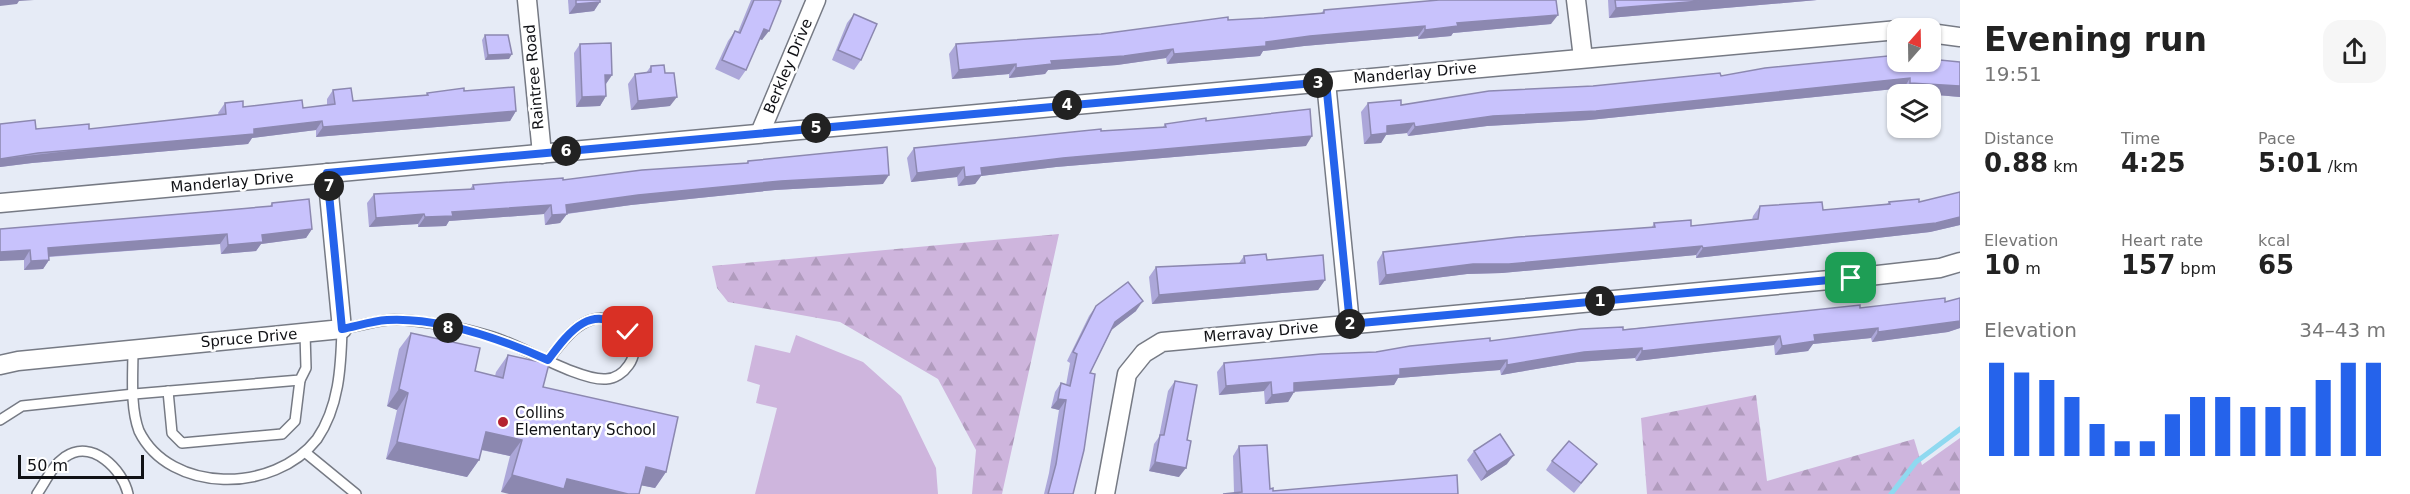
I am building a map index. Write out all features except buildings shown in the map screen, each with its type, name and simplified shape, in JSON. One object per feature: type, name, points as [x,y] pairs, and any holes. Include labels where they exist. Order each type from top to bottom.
[{"type":"street","name":"Raintree Road","points":[[527,0],[542,154]]},
{"type":"street","name":"Berkley Drive","points":[[760,133],[816,0]]},
{"type":"street","points":[[1576,0],[1582,58]]},
{"type":"street","name":"Manderlay Drive","points":[[0,203],[1887,31]]},
{"type":"street","points":[[1941,34],[1960,37]]},
{"type":"street","points":[[1326,82],[1350,324]]},
{"type":"street","points":[[327,173],[342,329]]},
{"type":"street","name":"Merravay Drive","points":[[1105,494],[1127,374],[1144,353],[1162,342],[1851,278],[1940,268],[1960,262]]},
{"type":"street","name":"Spruce Drive","points":[[0,365],[133,349],[342,329]]},
{"type":"lane","points":[[241,489],[273,478],[298,463],[329,417],[341,366],[342,329],[387,320],[426,323],[501,339],[548,360],[577,372],[606,380],[620,376],[628,368],[634,342],[628,332],[618,323],[604,317],[591,319],[564,339],[548,360]]},
{"type":"lane","points":[[168,391],[172,433],[182,442],[282,434],[295,422],[300,380],[306,368],[305,333]]},
{"type":"lane","points":[[133,349],[134,394],[139,432],[152,455],[174,475],[199,486],[215,489]]},
{"type":"lane","points":[[0,420],[22,406],[300,380]]},
{"type":"lane","points":[[37,494],[54,467],[67,455],[81,452],[113,464],[124,479],[128,494]]},
{"type":"lane","points":[[306,453],[356,494]]},
{"type":"green space","points":[[1059,234],[1002,494],[972,494],[976,450],[938,379],[840,322],[728,302],[717,288],[712,266]]},
{"type":"green space","points":[[796,335],[863,362],[901,396],[936,468],[938,494],[755,494],[777,408],[756,403],[760,385],[747,381],[755,345],[790,353]]},
{"type":"green space","points":[[1756,395],[1767,481],[1914,439],[1922,465],[1960,438],[1960,494],[1647,494],[1641,418]]},
{"type":"waterway","points":[[1891,494],[1916,462],[1960,429]]},
{"type":"place","name":"Collins Elementary School","points":[[503,422]]},
{"type":"route","points":[[628,332],[618,323],[604,317],[591,319],[564,339],[548,360],[501,339],[426,323],[387,320],[342,329],[327,173],[1326,82],[1350,324],[1851,278]]}]
